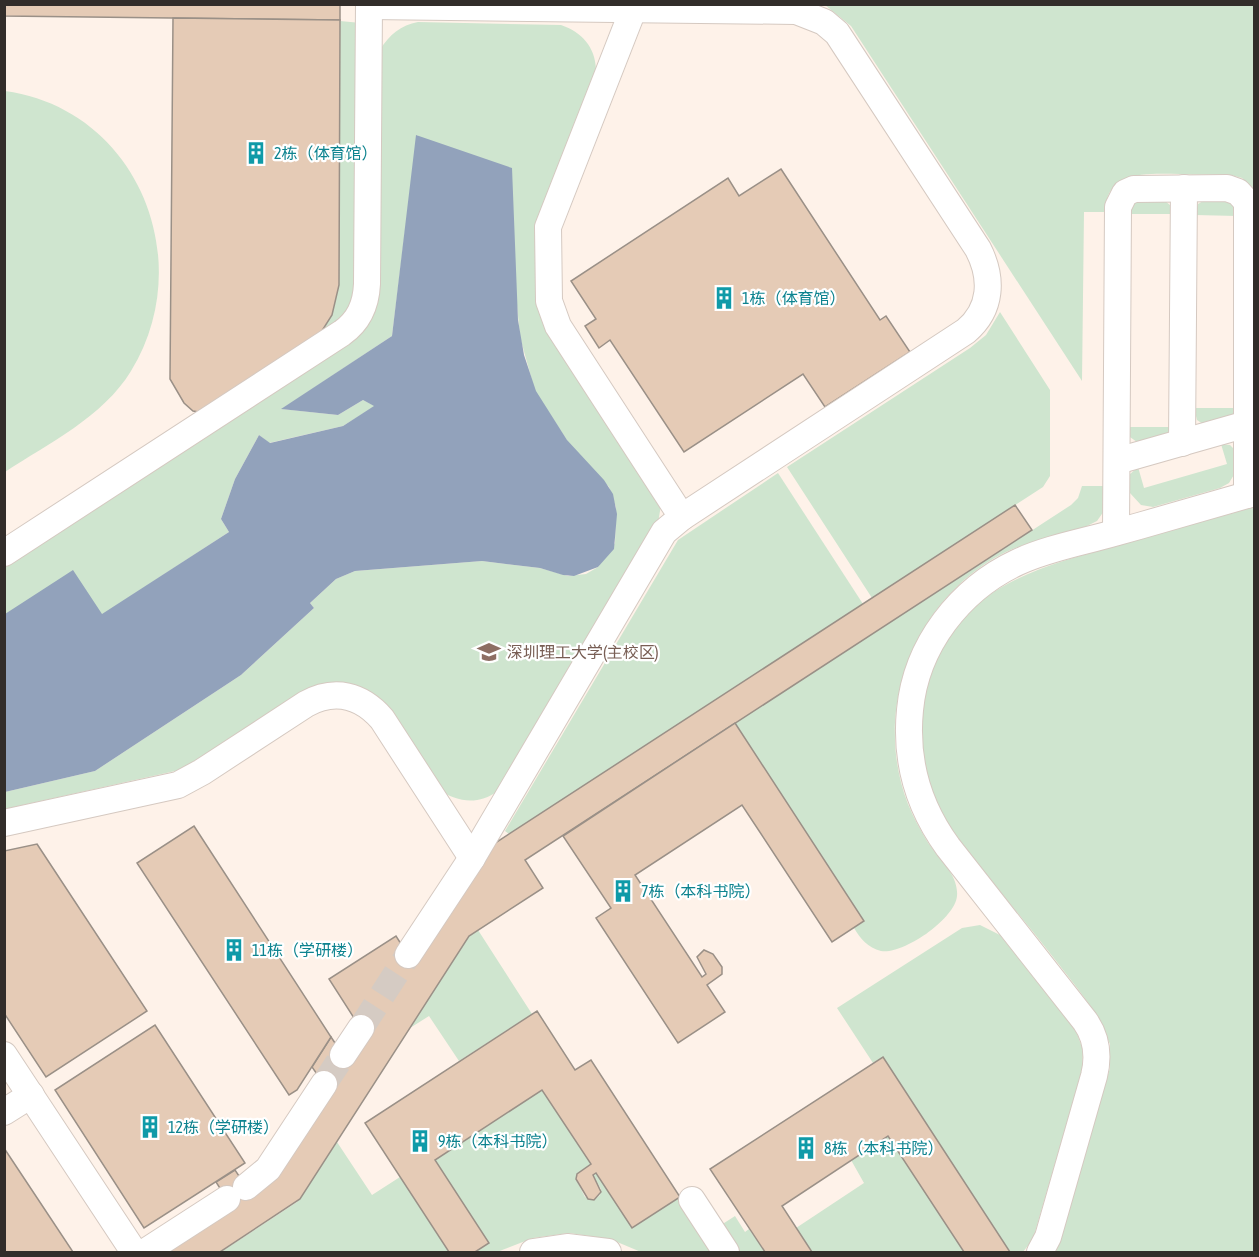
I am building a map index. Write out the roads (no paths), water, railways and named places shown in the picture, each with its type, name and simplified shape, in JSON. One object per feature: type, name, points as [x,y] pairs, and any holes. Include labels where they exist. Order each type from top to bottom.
[{"type":"lane","points":[[4,553],[342,333],[358,318],[365,302],[367,284],[369,5],[796,12],[824,22],[837,33],[982,258],[988,275],[983,309],[966,331],[682,517],[660,538],[472,858],[408,955]]},
{"type":"lane","points":[[633,10],[549,221],[547,233],[549,301],[558,326],[682,517]]},
{"type":"lane","points":[[1182,443],[1184,188]]},
{"type":"lane","points":[[1040,1252],[1048,1237],[1096,1068],[1096,1043],[1085,1021],[948,847],[930,819],[911,767],[908,729],[911,701],[921,665],[932,640],[958,605],[976,588],[1020,561],[1251,494],[1247,424],[1248,207],[1242,195],[1234,190],[1134,189],[1125,194],[1118,207],[1116,532]]},
{"type":"lane","points":[[1117,461],[1247,424]]},
{"type":"lane","points":[[4,823],[178,785],[202,772],[306,704],[323,697],[339,695],[364,702],[382,719],[472,858]]},
{"type":"lane","points":[[343,1055],[361,1028]]},
{"type":"lane","points":[[4,1055],[134,1252]]},
{"type":"lane","points":[[146,1252],[237,1193],[268,1169],[324,1084]]},
{"type":"lane","points":[[4,1112],[31,1095]]},
{"type":"lane","points":[[692,1200],[726,1252]]},
{"type":"lane","points":[[533,1252],[567,1247],[608,1252]]},
{"type":"water","points":[[416,135],[512,168],[518,320],[524,355],[536,391],[567,440],[604,480],[613,494],[617,514],[614,549],[598,567],[574,576],[540,568],[482,561],[355,571],[336,579],[310,603],[314,608],[241,675],[95,771],[5,792],[5,614],[73,570],[102,614],[229,532],[221,519],[235,479],[259,435],[270,443],[343,426],[374,406],[363,400],[338,415],[281,409],[392,336]]},
{"type":"tunnel","points":[[361,1028],[408,955]]},
{"type":"tunnel","points":[[324,1084],[343,1055]]},
{"type":"place","name":"2栋（体育馆）","points":[[256,153]]},
{"type":"place","name":"1栋（体育馆）","points":[[724,298]]},
{"type":"place","name":"深圳理工大学(主校区)","points":[[489,652]]},
{"type":"place","name":"7栋（本科书院）","points":[[623,891]]},
{"type":"place","name":"11栋（学研楼）","points":[[234,950]]},
{"type":"place","name":"12栋（学研楼）","points":[[150,1127]]},
{"type":"place","name":"9栋（本科书院）","points":[[420,1141]]},
{"type":"place","name":"8栋（本科书院）","points":[[806,1148]]}]
